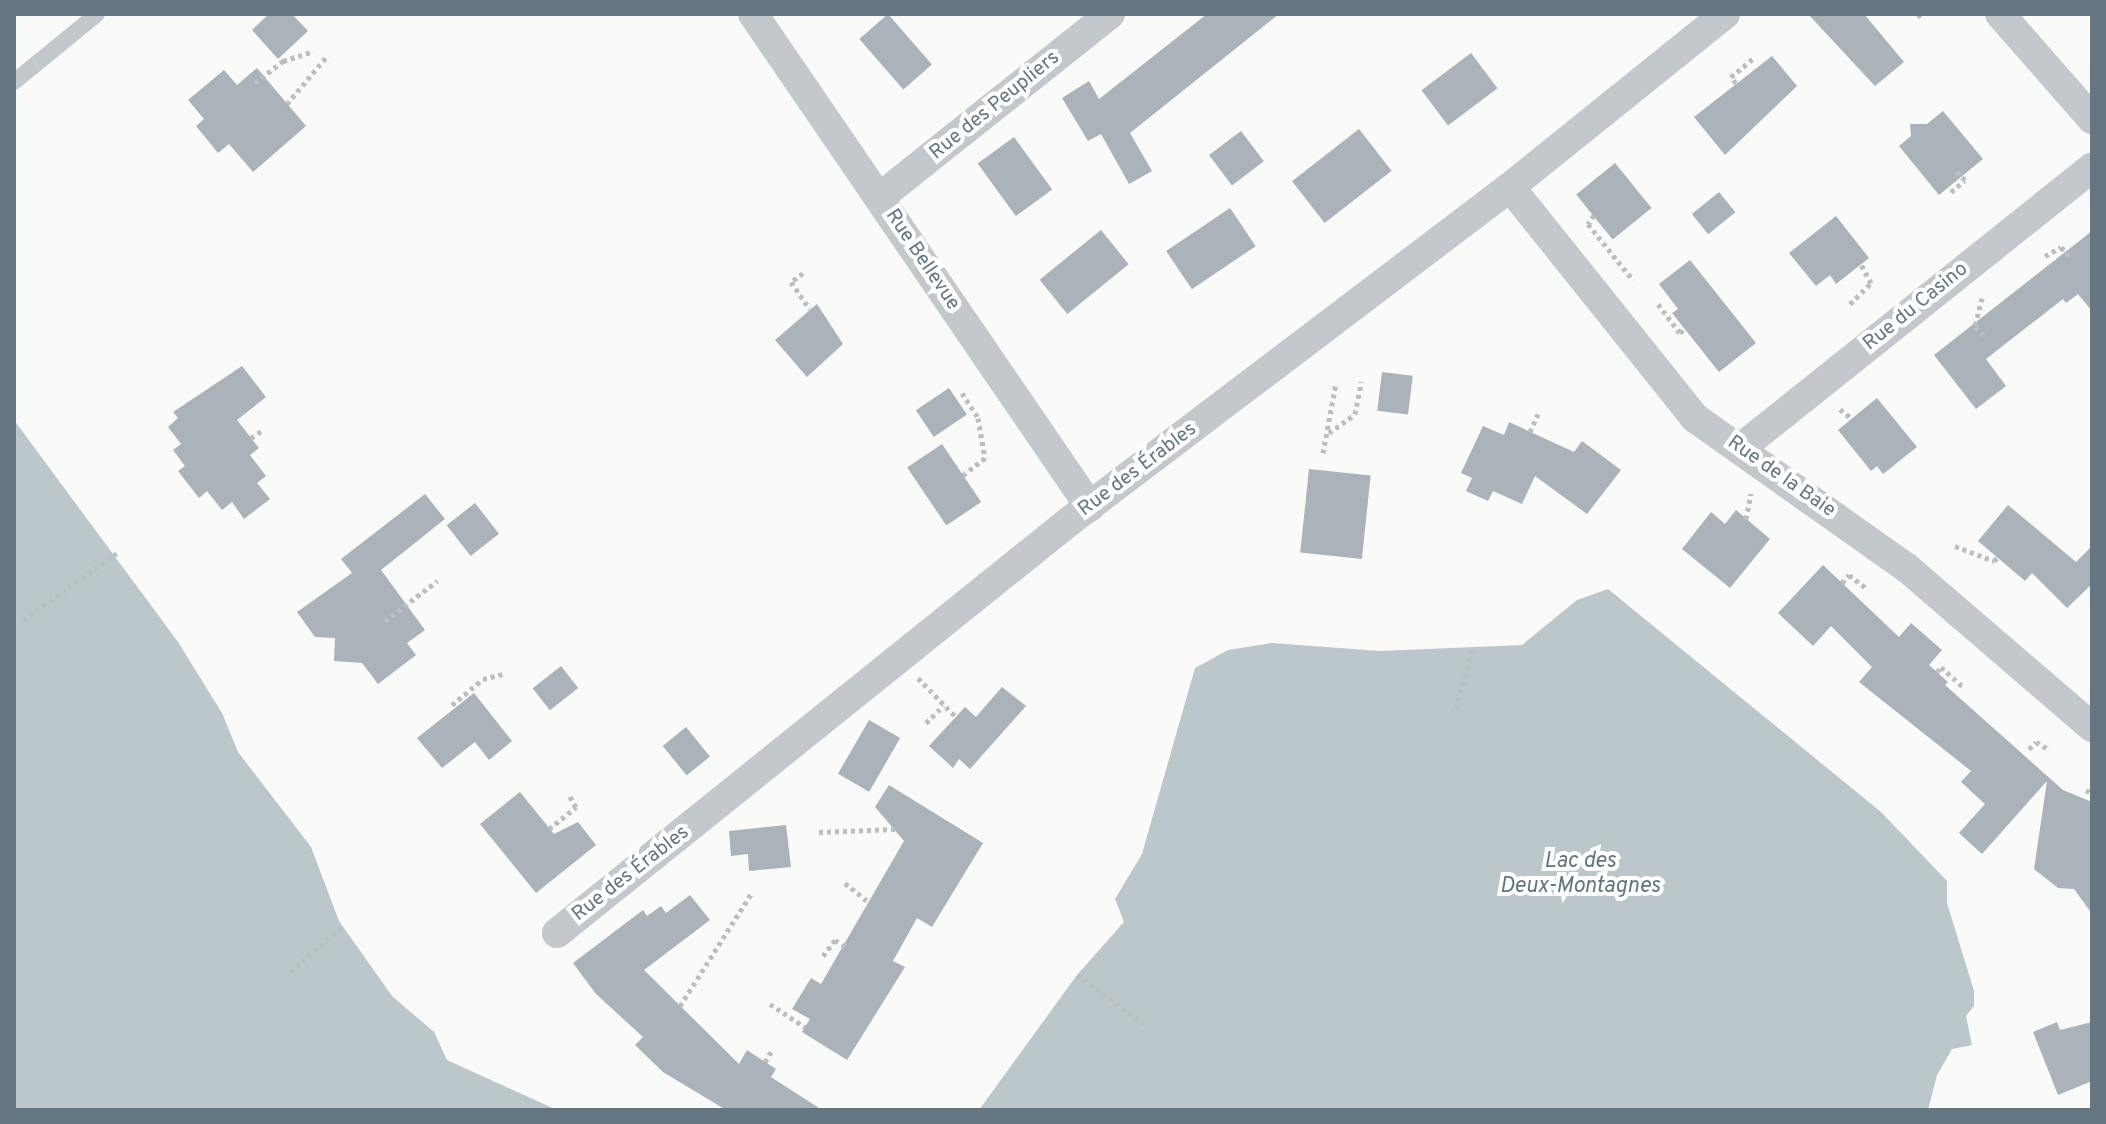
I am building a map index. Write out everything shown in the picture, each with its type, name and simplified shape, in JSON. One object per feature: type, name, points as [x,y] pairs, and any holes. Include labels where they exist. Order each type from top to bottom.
[{"type":"street","name":"Rue Bellevue","points":[[753,14],[1090,507]]},
{"type":"street","name":"Rue des Peupliers","points":[[880,197],[1110,14]]},
{"type":"street","name":"Rue des Érables","points":[[557,933],[1090,507],[1510,187],[1725,14]]},
{"type":"street","points":[[2000,14],[2092,119]]},
{"type":"street","name":"Rue du Casino","points":[[1742,447],[2092,168]]},
{"type":"street","name":"Rue de la Baie","points":[[1510,187],[1684,408],[1907,568],[2092,727]]},
{"type":"lane","points":[[14,82],[97,14]]},
{"type":"path","points":[[1918,14],[1924,20]]},
{"type":"path","points":[[255,83],[283,61],[313,51]]},
{"type":"path","points":[[287,104],[328,55]]},
{"type":"path","points":[[1736,83],[1731,77],[1754,58]]},
{"type":"path","points":[[1951,192],[1965,180],[1956,171]]},
{"type":"path","points":[[1594,215],[1588,224],[1633,280]]},
{"type":"path","points":[[2045,256],[2061,247],[2070,257]]},
{"type":"path","points":[[1850,304],[1871,283],[1861,264]]},
{"type":"path","points":[[803,273],[791,282],[810,309]]},
{"type":"path","points":[[1984,335],[1975,327],[1979,300],[1986,294]]},
{"type":"path","points":[[1658,304],[1680,333],[1684,329]]},
{"type":"path","points":[[1328,433],[1355,414],[1361,382]]},
{"type":"path","points":[[1323,453],[1336,383]]},
{"type":"path","points":[[962,393],[978,418],[985,458],[963,475]]},
{"type":"path","points":[[1530,432],[1538,414]]},
{"type":"path","points":[[251,438],[263,430]]},
{"type":"path","points":[[1746,519],[1751,489]]},
{"type":"path","points":[[1955,546],[1994,561],[1998,557]]},
{"type":"path","points":[[23,620],[117,553]]},
{"type":"path","points":[[1842,583],[1849,575],[1866,588]]},
{"type":"path","points":[[385,621],[437,581]]},
{"type":"path","points":[[1456,708],[1473,647]]},
{"type":"path","points":[[903,655],[956,717]]},
{"type":"path","points":[[1937,672],[1941,667],[1963,687]]},
{"type":"path","points":[[452,705],[483,679],[503,674]]},
{"type":"path","points":[[926,723],[944,705]]},
{"type":"path","points":[[2029,749],[2036,742],[2050,750]]},
{"type":"path","points":[[549,829],[576,807],[569,795]]},
{"type":"path","points":[[819,832],[895,829]]},
{"type":"path","points":[[845,883],[870,903]]},
{"type":"path","points":[[680,1006],[751,894]]},
{"type":"path","points":[[290,972],[343,926]]},
{"type":"path","points":[[823,956],[835,940],[848,948]]},
{"type":"path","points":[[1077,975],[1144,1024]]},
{"type":"path","points":[[770,1004],[805,1027]]},
{"type":"path","points":[[765,1062],[771,1052]]},
{"type":"water","points":[[14,420],[178,642],[222,713],[238,752],[311,847],[339,921],[392,996],[434,1032],[447,1060],[557,1110],[14,1110]]},
{"type":"water","name":"Lac des Deux-Montagnes","points":[[1608,589],[1881,812],[1947,881],[1947,903],[1974,991],[1974,1006],[1966,1016],[1972,1045],[1952,1049],[1937,1075],[1928,1110],[979,1110],[1077,975],[1124,922],[1115,899],[1142,854],[1195,668],[1228,650],[1272,643],[1380,651],[1522,645],[1577,600]]},
{"type":"building","points":[[269,14],[292,14],[308,31],[278,59],[252,30]]},
{"type":"building","points":[[888,14],[932,65],[903,89],[859,39]]},
{"type":"building","points":[[1207,14],[1279,14],[1130,133],[1152,171],[1129,184],[1101,134],[1088,141],[1062,98],[1089,81],[1099,99]]},
{"type":"building","points":[[1808,14],[1864,14],[1904,62],[1875,86]]},
{"type":"building","points":[[1471,53],[1497,88],[1448,125],[1421,90]]},
{"type":"building","points":[[1772,56],[1797,86],[1725,155],[1694,117]]},
{"type":"building","points":[[257,68],[306,126],[253,172],[229,144],[218,153],[196,126],[204,119],[188,100],[224,70],[237,85]]},
{"type":"building","points":[[1943,111],[1983,159],[1939,195],[1899,146],[1911,136],[1910,124],[1927,124]]},
{"type":"building","points":[[1359,129],[1392,171],[1325,223],[1292,181]]},
{"type":"building","points":[[1241,131],[1264,161],[1232,185],[1209,155]]},
{"type":"building","points":[[1014,137],[1052,190],[1016,216],[978,163]]},
{"type":"building","points":[[1615,163],[1652,208],[1613,240],[1576,194]]},
{"type":"building","points":[[1719,192],[1735,212],[1708,234],[1692,214]]},
{"type":"building","points":[[1230,208],[1256,246],[1192,289],[1166,251]]},
{"type":"building","points":[[1836,216],[1869,258],[1836,284],[1830,275],[1816,286],[1789,253]]},
{"type":"building","points":[[1101,230],[1129,264],[1067,314],[1040,280]]},
{"type":"building","points":[[2092,231],[2092,311],[2078,294],[2066,303],[2063,299],[1986,359],[2006,386],[1976,409],[1934,355]]},
{"type":"building","points":[[1690,260],[1756,343],[1719,372],[1672,313],[1678,309],[1659,284]]},
{"type":"building","points":[[817,304],[843,344],[807,377],[775,340]]},
{"type":"building","points":[[242,366],[266,397],[237,420],[259,448],[250,455],[266,476],[257,483],[270,499],[244,519],[232,502],[222,510],[207,491],[199,498],[178,471],[185,466],[173,450],[181,444],[168,427],[178,418],[173,412]]},
{"type":"building","points":[[1382,372],[1413,376],[1408,414],[1377,411]]},
{"type":"building","points":[[949,388],[967,415],[934,437],[916,410]]},
{"type":"building","points":[[1877,398],[1917,447],[1883,474],[1877,466],[1871,471],[1838,430]]},
{"type":"building","points":[[1509,422],[1574,452],[1582,441],[1621,470],[1587,514],[1535,476],[1522,504],[1493,491],[1488,501],[1466,491],[1472,478],[1461,473],[1483,426],[1504,435]]},
{"type":"building","points":[[942,444],[981,502],[946,526],[907,467]]},
{"type":"building","points":[[1309,469],[1371,475],[1362,559],[1300,553]]},
{"type":"building","points":[[425,494],[445,519],[381,570],[425,630],[407,643],[416,655],[378,684],[362,663],[334,661],[335,638],[315,637],[297,612],[352,573],[341,559]]},
{"type":"building","points":[[475,503],[499,534],[471,556],[447,525]]},
{"type":"building","points":[[2008,505],[2076,562],[2092,546],[2092,584],[2067,608],[2032,573],[2025,581],[1978,541]]},
{"type":"building","points":[[1736,510],[1770,539],[1730,588],[1682,549],[1711,512],[1725,524]]},
{"type":"building","points":[[1823,565],[1899,637],[1911,623],[1942,650],[1929,665],[1948,682],[1945,685],[2063,790],[2092,802],[2092,914],[2074,889],[2058,888],[2034,869],[2047,781],[1982,854],[1959,833],[1985,804],[1961,782],[1971,771],[1859,682],[1872,667],[1831,626],[1813,646],[1778,613]]},
{"type":"building","points":[[561,666],[578,688],[550,710],[533,688]]},
{"type":"building","points":[[1002,687],[1026,706],[970,769],[959,759],[953,768],[929,746],[965,707],[976,717]]},
{"type":"building","points":[[474,693],[512,741],[489,760],[475,742],[442,768],[417,738]]},
{"type":"building","points":[[869,720],[900,738],[869,792],[838,774]]},
{"type":"building","points":[[686,727],[710,757],[687,775],[663,746]]},
{"type":"building","points":[[889,785],[983,843],[932,927],[917,918],[893,961],[905,967],[847,1060],[802,1032],[810,1019],[792,1009],[811,978],[821,984],[904,841],[875,807]]},
{"type":"building","points":[[520,792],[554,834],[578,822],[596,845],[536,893],[480,824]]},
{"type":"building","points":[[786,825],[791,867],[749,871],[748,854],[731,856],[729,831]]},
{"type":"building","points":[[690,895],[710,920],[644,970],[739,1064],[747,1050],[776,1069],[771,1077],[822,1110],[726,1110],[663,1072],[635,1045],[643,1037],[596,994],[573,963],[643,910],[647,916],[661,906],[666,913]]},
{"type":"building","points":[[2057,1022],[2060,1030],[2092,1022],[2092,1081],[2058,1095],[2033,1032]]}]
